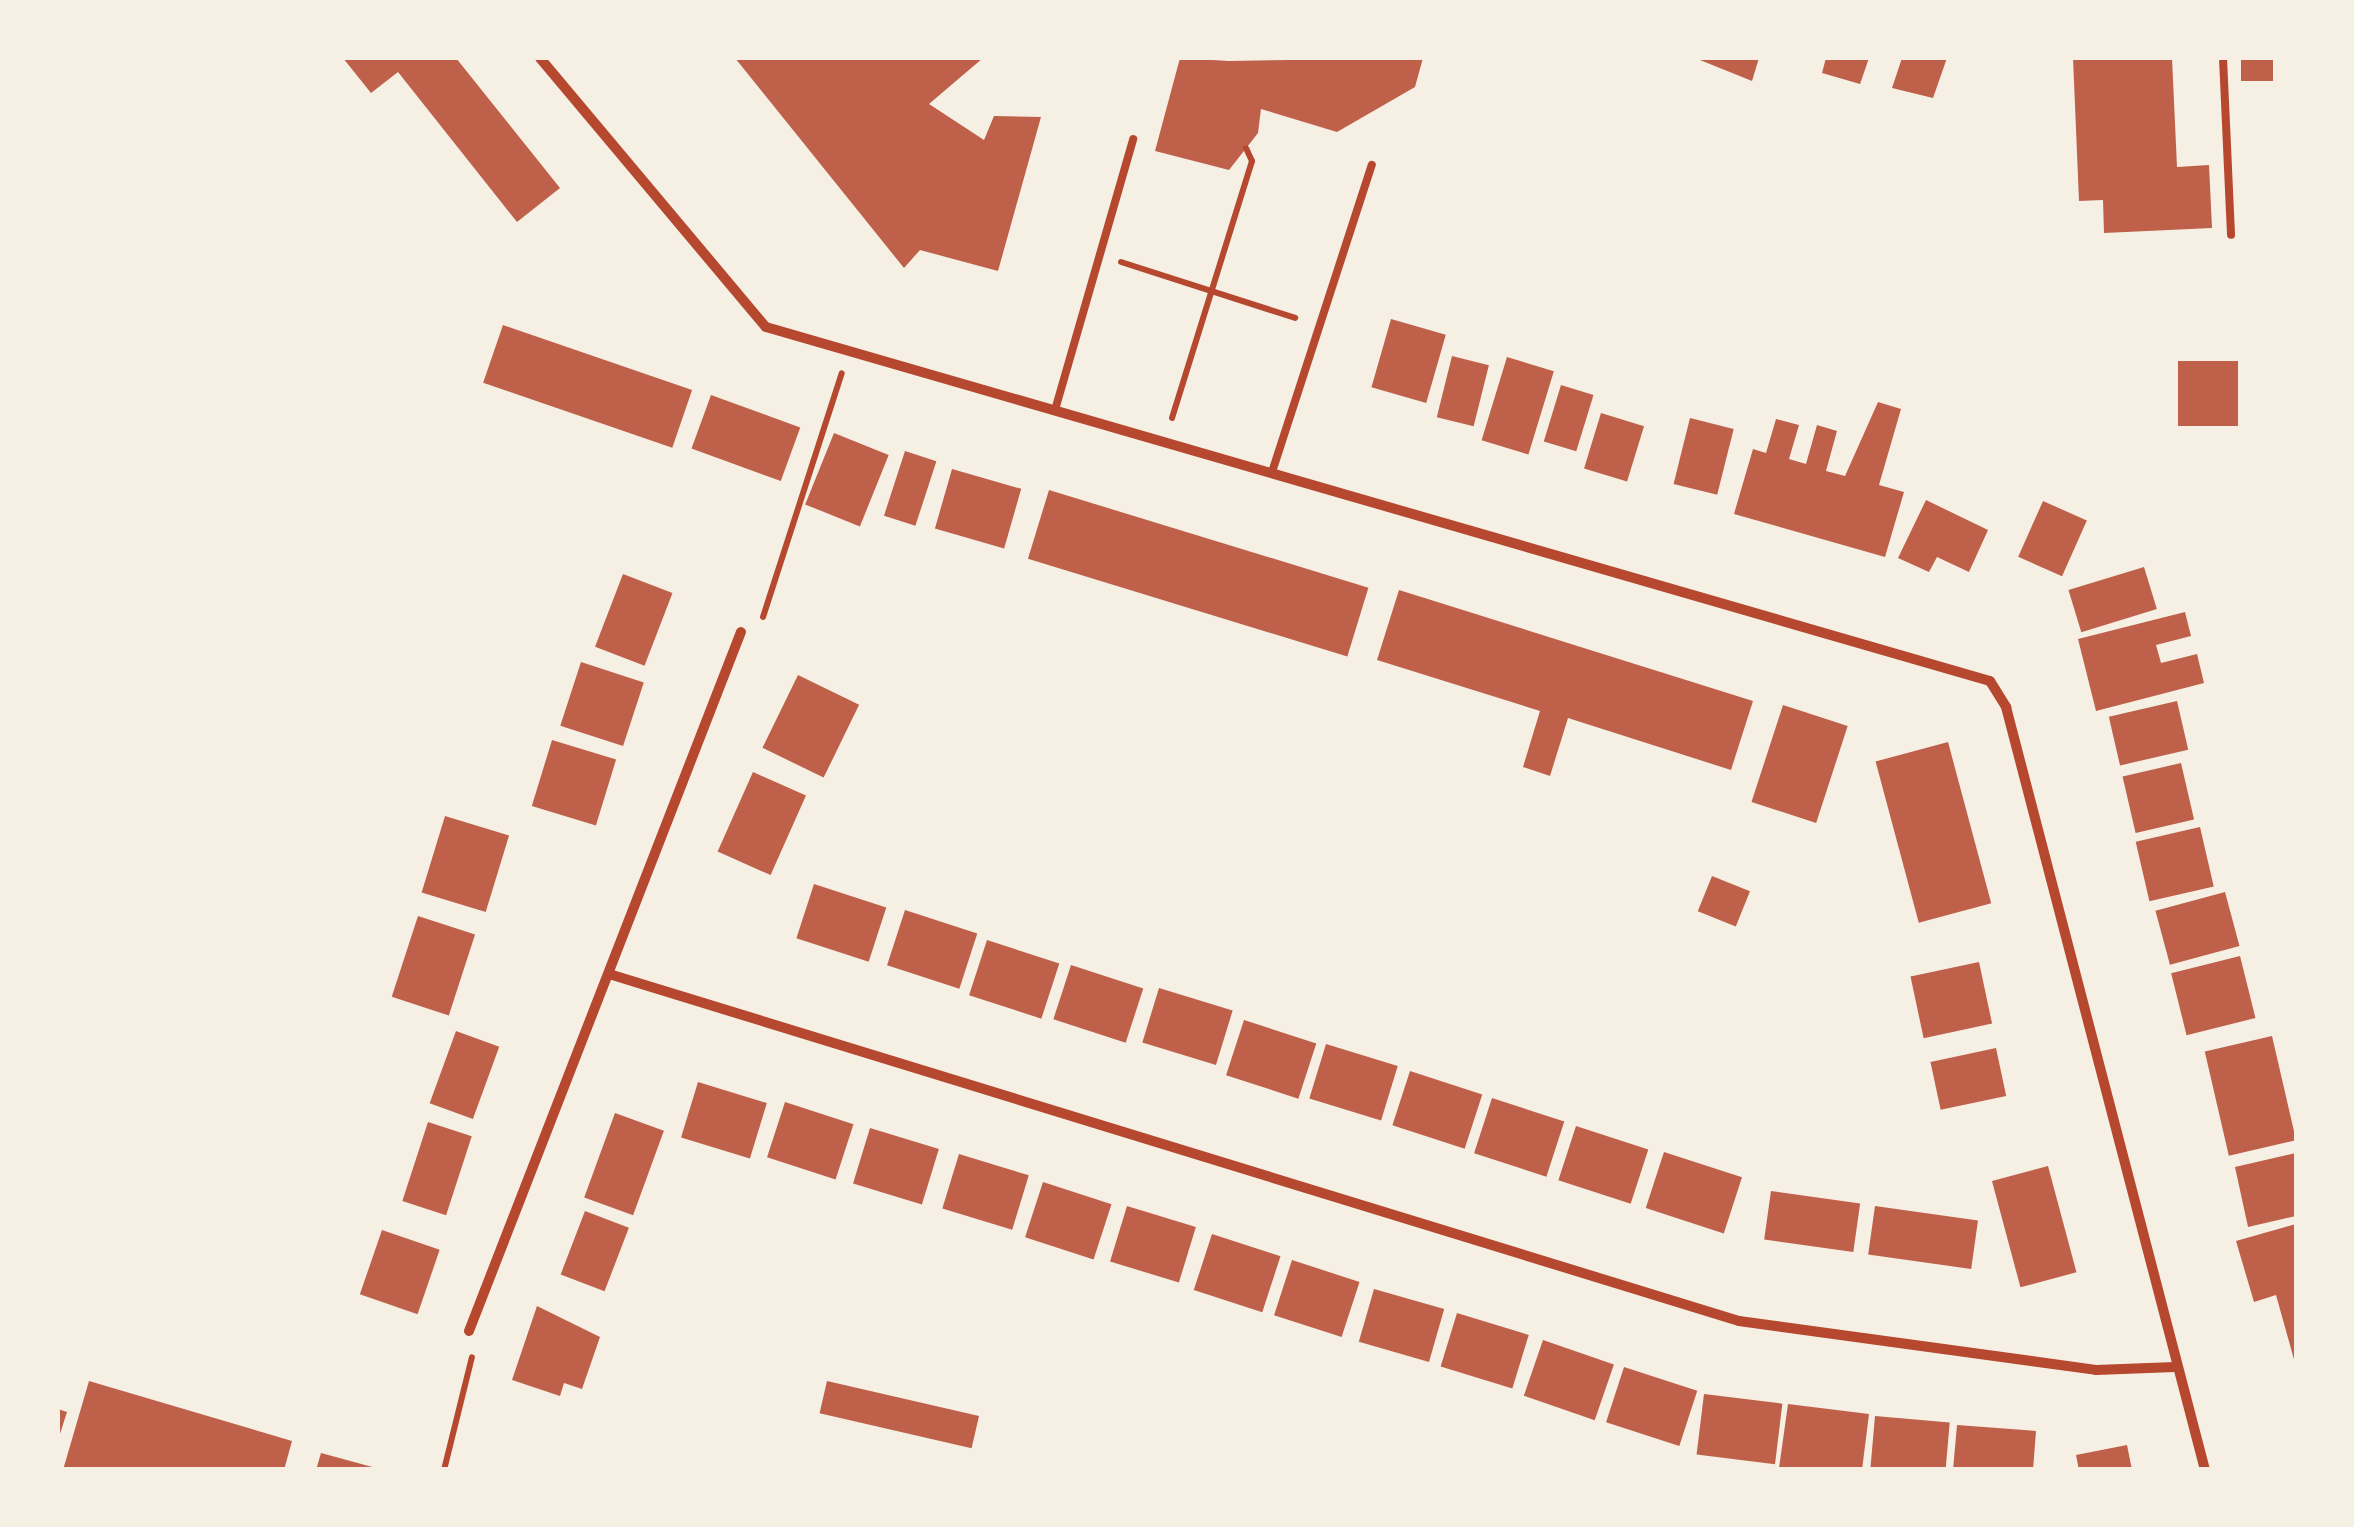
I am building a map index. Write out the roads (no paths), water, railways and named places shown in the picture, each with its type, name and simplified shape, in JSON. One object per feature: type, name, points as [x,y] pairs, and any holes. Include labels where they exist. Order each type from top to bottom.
[{"type":"street","points":[[540,58],[766,326],[1990,680],[2006,707],[2204,1470]]},
{"type":"street","points":[[468,1330],[740,632]]},
{"type":"street","points":[[609,974],[1739,1321],[2096,1370],[2175,1368]]},
{"type":"lane","points":[[2223,58],[2232,234]]},
{"type":"lane","points":[[1054,410],[1134,139]]},
{"type":"lane","points":[[1272,472],[1372,166]]}]
